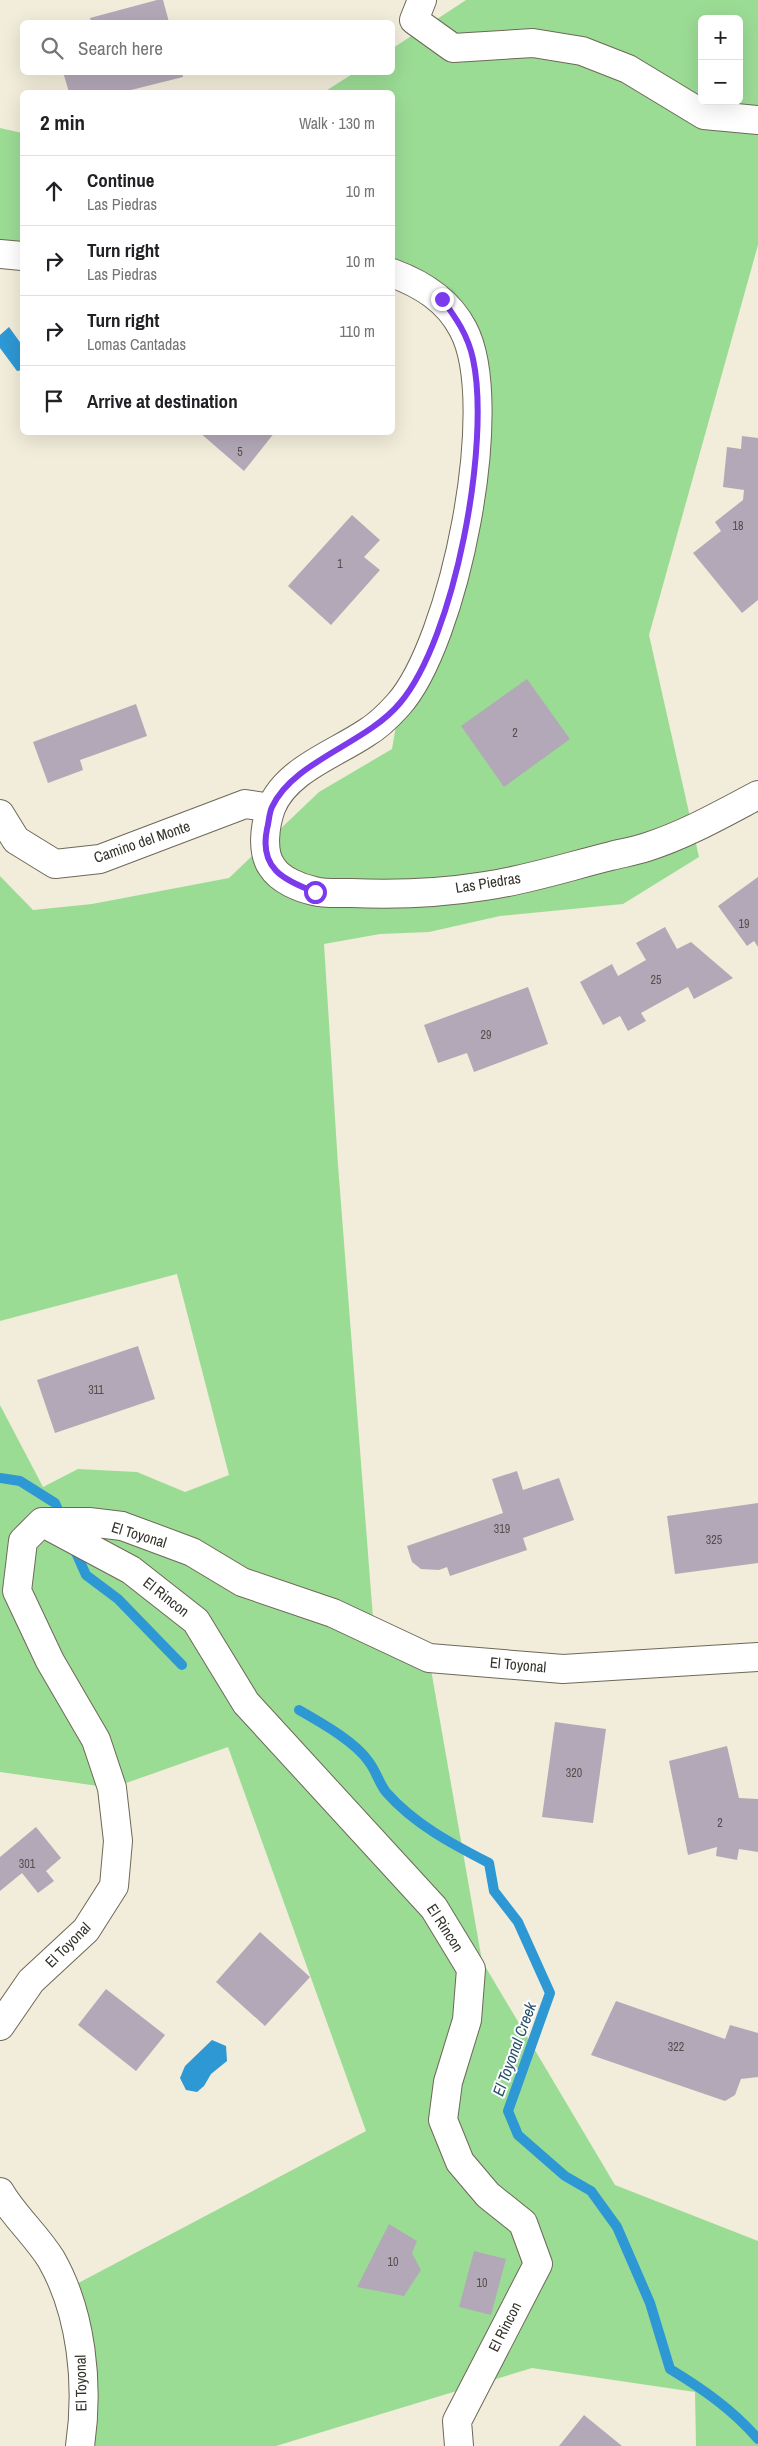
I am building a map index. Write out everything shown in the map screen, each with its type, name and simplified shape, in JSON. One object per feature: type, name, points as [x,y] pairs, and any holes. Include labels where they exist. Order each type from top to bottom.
[{"type":"street","points":[[422,0],[414,20],[453,48],[533,43],[582,51],[628,69],[704,114],[758,120]]},
{"type":"street","points":[[0,254],[20,256]]},
{"type":"street","name":"Las Piedras","points":[[395,274],[410,279],[442,299],[464,329],[473,359],[479,411],[467,520],[452,588],[431,651],[400,703],[370,731],[305,770],[285,785],[272,808],[264,844],[272,867],[290,883],[315,892],[371,894],[486,886],[576,866],[646,847],[684,832],[758,796]]},
{"type":"street","name":"Camino del Monte","points":[[0,814],[16,840],[55,864],[100,859],[245,804],[272,808]]},
{"type":"street","name":"El Toyonal","points":[[0,2026],[31,1981],[86,1930],[114,1886],[115,1877],[118,1841],[112,1788],[96,1740],[50,1661],[17,1591],[23,1541],[42,1522],[89,1522],[122,1526],[192,1552],[242,1582],[333,1613],[430,1658],[563,1669],[667,1661],[729,1660],[758,1656]]},
{"type":"street","name":"El Rincon","points":[[42,1522],[132,1570],[196,1621],[246,1704],[434,1908],[471,1969],[467,2020],[448,2082],[443,2120],[460,2162],[488,2194],[523,2223],[538,2264],[457,2421],[458,2446]]},
{"type":"street","points":[[729,1660],[758,1665]]},
{"type":"street","name":"El Toyonal","points":[[0,2192],[50,2258],[67,2289],[82,2356],[80,2446]]},
{"type":"green space","points":[[466,0],[758,0],[758,245],[649,635],[699,857],[623,904],[500,916],[429,932],[380,934],[324,944],[338,1165],[374,1631],[429,1658],[482,1961],[615,2185],[758,2241],[758,2446],[696,2446],[695,2392],[532,2368],[276,2446],[80,2446],[67,2289],[366,2131],[228,1747],[112,1788],[0,1772],[0,1405],[43,1487],[78,1469],[137,1472],[185,1492],[229,1475],[177,1274],[0,1321],[0,876],[33,910],[92,904],[229,878],[319,792],[392,749],[400,703],[469,510],[464,329],[395,275],[395,90],[327,90],[351,75],[395,75],[395,47]]},
{"type":"green space","points":[[0,128],[20,133],[20,256],[0,254]]},
{"type":"water","points":[[9,327],[20,342],[20,370],[17,371],[0,348],[0,335]]},
{"type":"water","points":[[212,2040],[226,2046],[227,2061],[211,2074],[204,2086],[197,2092],[186,2090],[180,2078],[185,2066]]},
{"type":"building","points":[[163,0],[168,20],[90,20],[90,18]]},
{"type":"building","points":[[64,75],[183,75],[183,77],[131,90],[68,90]]},
{"type":"building","points":[[202,435],[273,435],[244,471]]},
{"type":"building","points":[[742,436],[758,438],[758,600],[742,613],[693,553],[721,531],[715,522],[743,500],[744,490],[723,487],[727,447],[741,449]]},
{"type":"building","points":[[352,515],[380,540],[364,557],[380,570],[331,625],[288,586]]},
{"type":"building","points":[[527,679],[570,739],[504,787],[461,726]]},
{"type":"building","points":[[136,704],[147,736],[80,760],[83,770],[48,783],[33,742]]},
{"type":"building","points":[[758,877],[758,947],[754,941],[747,946],[718,906]]},
{"type":"building","points":[[665,927],[677,949],[691,942],[733,978],[694,999],[688,987],[641,1013],[646,1021],[628,1031],[620,1016],[603,1025],[580,982],[612,964],[618,976],[646,960],[636,943]]},
{"type":"building","points":[[528,987],[548,1044],[474,1072],[467,1053],[438,1063],[424,1025]]},
{"type":"building","points":[[138,1346],[155,1399],[55,1433],[37,1380]]},
{"type":"building","points":[[517,1471],[523,1490],[559,1478],[574,1520],[523,1538],[527,1550],[450,1576],[447,1567],[439,1570],[421,1569],[412,1562],[407,1546],[503,1513],[492,1479]]},
{"type":"building","points":[[758,1503],[758,1563],[675,1574],[667,1516]]},
{"type":"building","points":[[555,1722],[606,1729],[593,1823],[542,1817]]},
{"type":"building","points":[[727,1746],[739,1798],[758,1799],[758,1852],[739,1849],[737,1860],[716,1856],[717,1847],[688,1855],[669,1761]]},
{"type":"building","points":[[36,1827],[61,1858],[46,1871],[54,1881],[38,1893],[22,1873],[0,1891],[0,1857]]},
{"type":"building","points":[[260,1932],[310,1977],[265,2026],[216,1982]]},
{"type":"building","points":[[106,1989],[165,2035],[136,2071],[78,2025]]},
{"type":"building","points":[[616,2001],[725,2039],[730,2025],[758,2033],[758,2077],[741,2079],[735,2095],[725,2101],[591,2055]]},
{"type":"building","points":[[389,2224],[417,2241],[412,2253],[421,2270],[404,2296],[357,2287]]},
{"type":"building","points":[[474,2251],[506,2259],[491,2315],[459,2307]]},
{"type":"building","points":[[584,2415],[622,2446],[559,2446]]},
{"type":"waterway","name":"El Toyonal Creek","points":[[0,1478],[20,1481],[55,1503],[62,1519]]},
{"type":"waterway","name":"El Toyonal Creek","points":[[73,1546],[86,1575],[118,1599],[182,1665]]},
{"type":"waterway","name":"El Toyonal Creek","points":[[299,1710],[356,1747],[371,1766],[386,1792],[421,1824],[489,1863],[494,1891],[518,1922],[550,1993],[508,2111],[518,2135],[565,2176],[591,2191],[617,2227],[650,2303],[670,2369],[717,2401],[758,2439]]},
{"type":"route","points":[[315,892],[290,883],[272,867],[264,844],[272,808],[285,785],[305,770],[370,731],[400,703],[431,651],[452,588],[469,510],[479,411],[473,359],[464,329],[442,299]]}]
